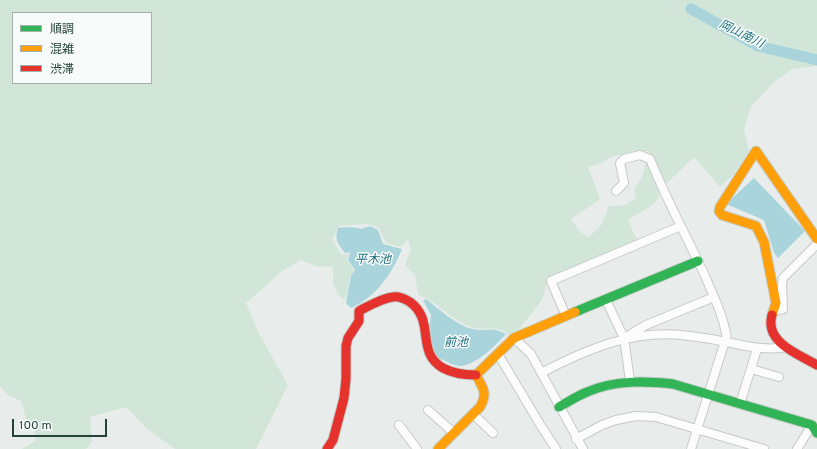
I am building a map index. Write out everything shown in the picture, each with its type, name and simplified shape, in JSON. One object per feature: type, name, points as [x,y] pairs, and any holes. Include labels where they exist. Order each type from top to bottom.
[{"type":"street","points":[[817,239],[756,151],[720,207],[720,211],[722,215],[756,226],[764,242],[776,303],[770,323],[772,332],[779,342],[817,365]]},
{"type":"street","points":[[616,191],[624,183],[620,163],[624,159],[640,155],[650,160],[662,189],[714,296],[727,333],[726,342],[691,449]]},
{"type":"street","points":[[566,316],[552,281],[681,226]]},
{"type":"street","points":[[774,311],[783,309],[783,278],[817,244]]},
{"type":"street","points":[[327,449],[333,440],[344,398],[346,379],[346,346],[348,338],[359,321],[359,311],[389,298],[399,298],[412,303],[418,308],[423,317],[429,353],[432,359],[437,364],[459,375],[476,375],[514,338],[698,261]]},
{"type":"street","points":[[540,373],[575,355],[624,338],[646,325],[714,296]]},
{"type":"street","points":[[606,300],[624,338],[630,381]]},
{"type":"street","points":[[624,338],[667,334],[726,342],[757,349],[773,350],[786,347]]},
{"type":"street","points":[[514,338],[530,354],[578,446],[602,425],[616,420],[636,416],[656,417],[764,449]]},
{"type":"street","points":[[740,404],[757,349]]},
{"type":"street","points":[[498,354],[556,449]]},
{"type":"street","points":[[751,369],[779,378]]},
{"type":"street","points":[[438,449],[448,446],[454,434],[480,408],[485,399],[486,393],[476,375]]},
{"type":"street","points":[[559,407],[588,391],[612,384],[630,381],[653,381],[673,384],[815,429],[797,449]]},
{"type":"street","points":[[428,410],[454,434]]},
{"type":"street","points":[[473,414],[493,433]]},
{"type":"street","points":[[399,425],[417,449]]},
{"type":"green space","points":[[0,0],[817,0],[817,66],[792,69],[773,83],[750,108],[744,130],[749,151],[733,175],[720,187],[694,157],[666,184],[649,151],[636,151],[611,157],[602,163],[588,167],[600,199],[571,219],[579,231],[589,237],[602,224],[609,206],[625,205],[636,198],[634,190],[643,175],[646,161],[660,195],[654,204],[628,220],[637,240],[548,278],[542,300],[520,328],[509,336],[501,330],[476,328],[464,324],[450,316],[425,297],[418,294],[415,275],[405,265],[411,249],[408,239],[401,247],[386,243],[379,228],[368,224],[339,226],[332,240],[342,255],[349,253],[347,260],[354,270],[350,277],[348,291],[344,300],[335,289],[333,266],[319,267],[301,260],[281,272],[246,303],[258,332],[288,385],[256,449],[175,449],[146,428],[126,407],[90,417],[92,442],[86,449],[22,449],[36,440],[34,431],[28,426],[21,401],[8,395],[0,386]]},
{"type":"water","points":[[754,178],[805,231],[778,258],[774,253],[764,220],[726,204]]},
{"type":"water","name":"平木池","points":[[370,226],[378,230],[383,244],[402,249],[388,276],[382,284],[368,298],[351,308],[346,303],[351,275],[355,270],[348,260],[350,252],[345,253],[337,242],[336,236],[338,228],[350,227],[361,229]]},
{"type":"water","name":"前池","points":[[426,299],[448,317],[467,327],[478,330],[497,330],[506,334],[488,352],[471,363],[459,366],[453,365],[442,359],[439,362],[436,358],[431,341],[431,315],[423,300]]},
{"type":"waterway","name":"岡山南川","points":[[691,9],[758,46],[817,60]]},
{"type":"traffic: fast","points":[[575,312],[698,261]]},
{"type":"traffic: fast","points":[[559,407],[576,397],[608,385],[629,382],[673,384],[812,425],[817,433]]},
{"type":"traffic: slow","points":[[772,315],[776,303],[764,242],[756,226],[722,215],[719,211],[720,207],[756,151],[817,239]]},
{"type":"traffic: slow","points":[[438,449],[480,407],[484,398],[484,391],[476,375],[514,338],[575,312]]},
{"type":"traffic: jam","points":[[327,449],[333,440],[344,398],[346,379],[346,346],[348,338],[359,321],[359,311],[371,305],[384,299],[395,297],[402,298],[410,302],[418,310],[422,318],[427,345],[430,354],[435,361],[443,368],[451,372],[476,375]]},
{"type":"traffic: jam","points":[[772,315],[771,324],[773,333],[778,340],[784,346],[817,365]]}]
